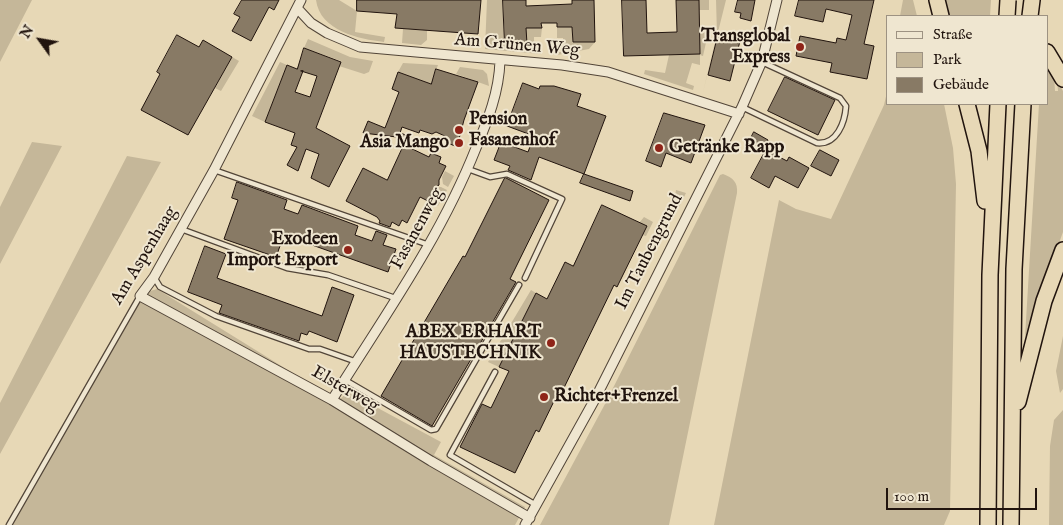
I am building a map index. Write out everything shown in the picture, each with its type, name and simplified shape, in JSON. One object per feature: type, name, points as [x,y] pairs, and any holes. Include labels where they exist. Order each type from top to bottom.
[{"type":"highway","points":[[937,0],[941,15]]},
{"type":"highway","points":[[1000,0],[1014,15]]},
{"type":"highway","points":[[1007,15],[1008,0]]},
{"type":"highway","points":[[1048,54],[1063,78]]},
{"type":"highway","points":[[967,105],[983,176],[990,275]]},
{"type":"highway","points":[[988,525],[990,275],[998,105]]},
{"type":"highway","points":[[1011,525],[1010,443],[1014,269],[1023,105]]},
{"type":"highway","points":[[1010,443],[1028,358],[1044,301],[1063,250]]},
{"type":"street","name":"Im Taubengrund","points":[[532,515],[594,399],[741,110],[762,61],[777,0]]},
{"type":"street","name":"Am Grünen Weg","points":[[299,4],[311,23],[327,33],[360,47],[500,61],[562,65],[608,72],[741,110]]},
{"type":"street","name":"Am Aspenhaag","points":[[140,296],[154,277],[214,170],[299,4]]},
{"type":"street","name":"Fasanenweg","points":[[332,400],[398,299],[429,245],[468,169],[499,83],[500,61]]},
{"type":"street","name":"Elsterweg","points":[[140,296],[332,400],[431,461],[532,515]]},
{"type":"lane","points":[[741,110],[817,142],[830,140],[842,125],[846,106],[840,98],[762,61]]},
{"type":"lane","points":[[468,169],[490,177],[507,174],[562,199],[525,278]]},
{"type":"lane","points":[[214,170],[429,245]]},
{"type":"lane","points":[[181,229],[287,268],[328,275],[398,299]]},
{"type":"lane","points":[[154,277],[160,287],[216,316],[309,349],[320,349],[357,362]]},
{"type":"lane","points":[[345,380],[430,430],[436,429],[519,286]]},
{"type":"lane","name":"Am Aspenhaag","points":[[9,525],[140,296]]},
{"type":"lane","points":[[495,372],[450,455],[532,515]]},
{"type":"green space","points":[[0,0],[32,0],[0,62]]},
{"type":"green space","points":[[316,0],[339,0],[357,11],[355,32],[385,37],[384,42],[363,39],[342,32],[325,19],[319,11]]},
{"type":"green space","points":[[487,0],[503,0],[505,44],[526,44],[526,28],[542,28],[541,37],[534,37],[534,50],[541,50],[541,54],[485,49]]},
{"type":"green space","points":[[699,0],[709,0],[709,10],[699,10]]},
{"type":"green space","points":[[716,0],[726,0],[703,92],[717,34]]},
{"type":"green space","points":[[903,0],[913,0],[917,15],[900,15]]},
{"type":"green space","points":[[945,0],[991,0],[990,15],[949,15]]},
{"type":"green space","points":[[557,27],[572,27],[573,42],[595,42],[589,49],[557,55],[557,52],[563,52],[563,38],[557,38]]},
{"type":"green space","points":[[700,28],[709,29],[703,56],[700,55],[700,65],[692,63],[686,83],[694,86],[693,90],[644,74],[645,70],[665,73],[669,55],[700,54]]},
{"type":"green space","points":[[403,29],[427,30],[427,40],[421,45],[402,43]]},
{"type":"green space","points":[[308,39],[350,57],[373,61],[369,72],[364,74],[339,66],[341,61],[304,48]]},
{"type":"green space","points":[[232,57],[239,61],[221,91],[215,88]]},
{"type":"green space","points":[[280,62],[287,65],[265,122],[252,116]]},
{"type":"green space","points":[[403,63],[438,65],[431,84],[398,72]]},
{"type":"green space","points":[[1048,66],[1054,75],[1055,91],[1058,91],[1057,80],[1063,91],[1063,232],[1025,337],[1039,105],[1048,105]]},
{"type":"green space","points":[[460,67],[483,70],[487,74],[489,86],[456,74]]},
{"type":"green space","points":[[886,96],[886,105],[944,105],[953,148],[956,184],[950,511],[944,525],[714,525],[779,200],[796,209],[831,219],[884,105]]},
{"type":"green space","points":[[32,142],[62,146],[0,264],[0,207]]},
{"type":"green space","points":[[127,156],[161,162],[0,454],[0,403]]},
{"type":"green space","points":[[445,171],[454,176],[448,187],[443,184],[442,177]]},
{"type":"green space","points":[[723,174],[734,181],[737,186],[737,193],[669,525],[540,525],[605,404],[720,175]]},
{"type":"green space","points":[[435,187],[447,190],[438,206],[428,201]]},
{"type":"green space","points":[[676,190],[686,193],[679,207],[675,205],[678,198],[675,197]]},
{"type":"green space","points":[[644,217],[653,222],[646,236],[642,235],[639,223]]},
{"type":"green space","points":[[157,289],[338,401],[348,392],[441,442],[434,455],[525,507],[515,525],[12,525],[142,299],[147,292]]},
{"type":"green space","points":[[531,290],[536,293],[499,367],[488,362]]},
{"type":"green space","points":[[1063,336],[1063,389],[1060,393],[1056,371]]},
{"type":"green space","points":[[1063,410],[1063,525],[1049,525],[1050,446],[1054,420]]},
{"type":"building","points":[[242,0],[279,0],[274,10],[269,7],[251,41],[232,31],[240,17],[234,14]]},
{"type":"building","points":[[357,0],[481,0],[478,34],[395,28],[397,14],[357,11]]},
{"type":"building","points":[[503,0],[526,0],[526,6],[572,4],[572,0],[594,0],[595,42],[573,42],[572,27],[557,27],[557,23],[541,23],[542,28],[526,28],[527,44],[505,44]]},
{"type":"building","points":[[622,0],[646,0],[647,33],[677,32],[676,0],[699,0],[700,54],[624,56]]},
{"type":"building","points":[[738,0],[755,0],[751,21],[740,18],[741,13],[735,12]]},
{"type":"building","points":[[799,0],[874,0],[864,44],[874,46],[867,79],[830,72],[832,63],[796,56],[800,36],[836,43],[837,38],[846,40],[852,15],[826,9],[823,22],[795,16]]},
{"type":"building","points":[[734,31],[742,33],[730,81],[708,75],[718,34],[732,38]]},
{"type":"building","points":[[177,35],[199,47],[203,40],[232,57],[188,135],[141,110],[160,74],[157,72]]},
{"type":"building","points":[[304,48],[341,62],[316,128],[350,146],[329,187],[311,178],[319,154],[306,149],[298,171],[287,165],[297,147],[291,145],[295,133],[265,122],[287,65],[297,69]],"holes":[[[303,72],[317,76],[310,97],[295,92]]]},
{"type":"building","points":[[436,69],[478,82],[464,120],[459,139],[463,140],[460,148],[445,142],[447,137],[436,132],[432,134],[420,130],[419,133],[402,127],[400,133],[406,135],[405,138],[363,133],[368,121],[385,128],[399,92],[392,89],[398,72],[431,84]]},
{"type":"building","points":[[785,77],[835,100],[818,135],[768,111]]},
{"type":"building","points":[[523,83],[539,89],[540,86],[554,86],[581,94],[577,106],[606,116],[584,174],[539,157],[531,180],[508,170],[510,166],[494,160],[501,142],[528,152],[534,136],[507,126]]},
{"type":"building","points":[[664,113],[705,125],[691,163],[666,153],[661,167],[646,161]]},
{"type":"building","points":[[754,132],[768,140],[763,149],[749,142]]},
{"type":"building","points":[[404,145],[429,157],[431,153],[441,157],[439,163],[446,166],[439,180],[439,185],[435,188],[428,201],[420,197],[407,223],[402,220],[399,226],[392,222],[390,227],[379,223],[380,221],[377,217],[346,201],[363,168],[387,180]]},
{"type":"building","points":[[766,150],[787,161],[789,157],[809,168],[798,188],[775,176],[769,188],[751,178]]},
{"type":"building","points":[[820,150],[839,160],[831,176],[811,166]]},
{"type":"building","points":[[584,174],[633,191],[630,201],[580,183]]},
{"type":"building","points":[[506,178],[549,200],[510,279],[516,282],[432,426],[381,396],[463,256],[465,257]]},
{"type":"building","points":[[237,182],[287,200],[284,209],[298,214],[302,205],[358,226],[355,235],[372,241],[376,231],[387,235],[383,245],[396,249],[388,272],[284,235],[276,257],[224,239],[238,200],[232,198]]},
{"type":"building","points":[[602,205],[647,226],[617,287],[614,285],[560,396],[557,395],[539,432],[536,430],[515,473],[460,447],[482,404],[491,408],[509,371],[499,367],[536,293],[547,299],[565,262],[573,266]]},
{"type":"building","points":[[205,246],[226,254],[217,278],[322,316],[332,287],[354,295],[337,342],[309,331],[307,335],[301,333],[299,341],[219,313],[222,305],[188,292]]},
{"type":"place","name":"Transglobal Express","points":[[800,47]]},
{"type":"place","name":"Pension Fasanenhof","points":[[459,130]]},
{"type":"place","name":"Asia Mango","points":[[459,143]]},
{"type":"place","name":"Getränke Rapp","points":[[659,148]]},
{"type":"place","name":"Exodeen Import Export","points":[[348,250]]},
{"type":"place","name":"ABEX ERHART HAUSTECHNIK","points":[[551,343]]},
{"type":"place","name":"Richter+Frenzel","points":[[544,397]]}]
